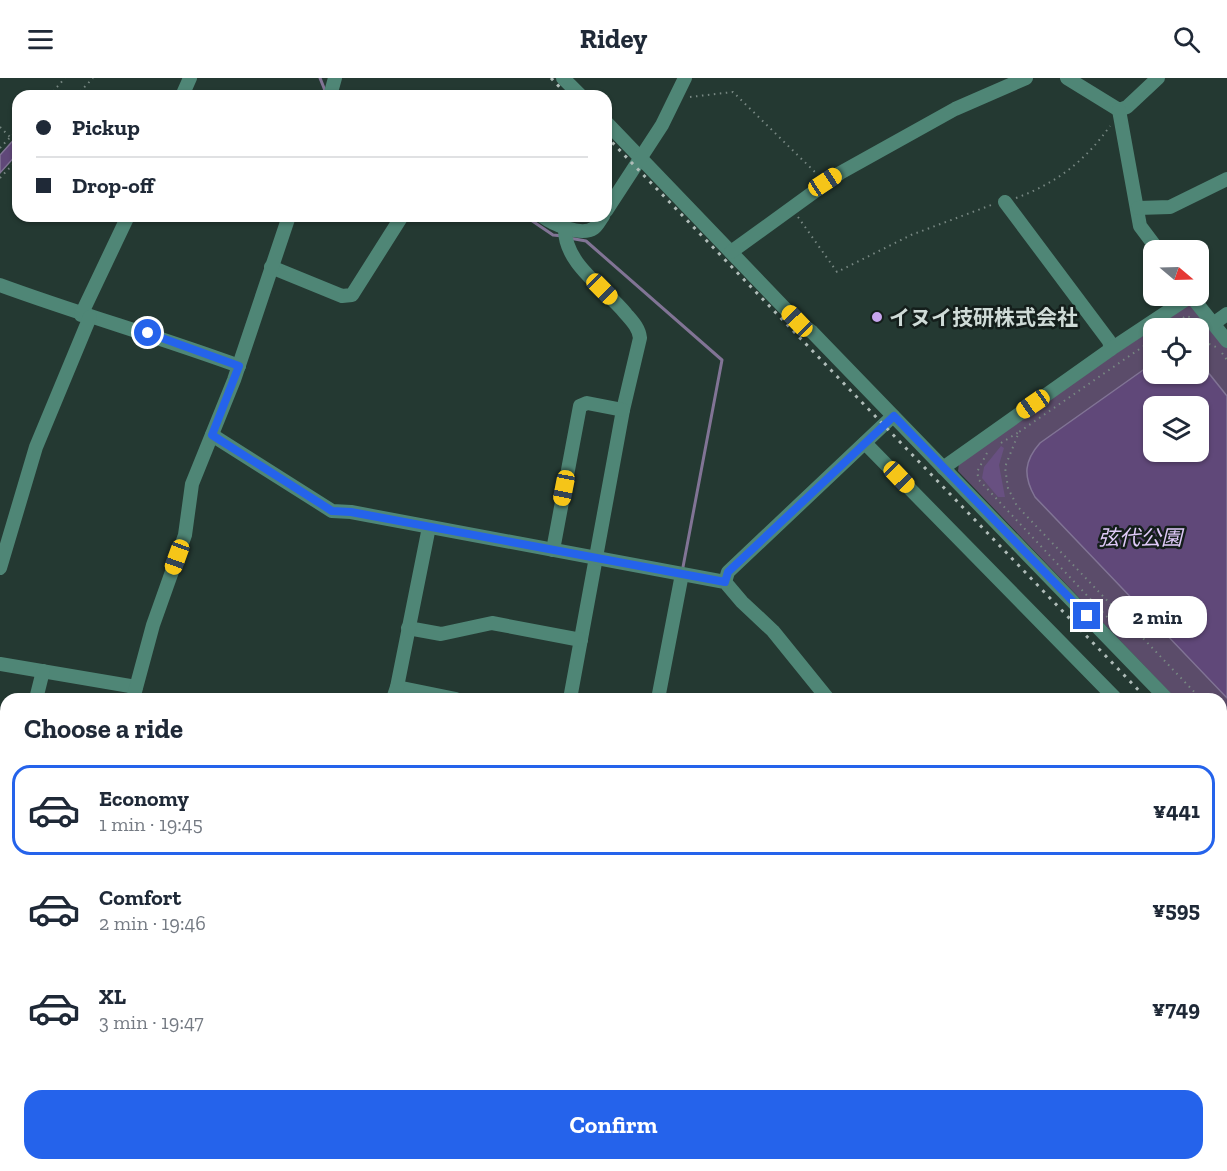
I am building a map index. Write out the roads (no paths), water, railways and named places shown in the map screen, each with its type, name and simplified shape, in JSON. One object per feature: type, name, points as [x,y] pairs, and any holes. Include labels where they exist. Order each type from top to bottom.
[{"type":"street","points":[[563,78],[574,90]]},
{"type":"street","points":[[612,202],[641,158],[685,78]]},
{"type":"street","points":[[731,252],[825,182],[956,109],[1026,78]]},
{"type":"street","points":[[1067,78],[1119,114],[1140,226],[1150,240]]},
{"type":"street","points":[[1119,114],[1158,78]]},
{"type":"street","points":[[612,128],[1161,693]]},
{"type":"street","points":[[1138,208],[1174,205],[1227,179]]},
{"type":"street","points":[[1005,202],[1109,341],[1111,349]]},
{"type":"street","points":[[0,568],[36,447],[86,316],[125,222]]},
{"type":"street","points":[[0,664],[43,671],[134,693],[153,625],[185,535],[192,484],[239,366],[287,222]]},
{"type":"street","points":[[272,267],[342,296],[352,295],[398,222]]},
{"type":"street","points":[[554,222],[565,228],[587,231],[594,228],[598,222]]},
{"type":"street","points":[[565,228],[566,245],[575,262],[616,302],[639,332],[639,344],[623,410],[571,693]]},
{"type":"street","points":[[0,285],[86,316],[148,333],[239,366]]},
{"type":"street","points":[[943,468],[1176,306]]},
{"type":"street","points":[[1199,306],[1214,324],[1222,344]]},
{"type":"street","points":[[1214,324],[1227,314]]},
{"type":"street","points":[[553,550],[580,406],[587,403],[623,410]]},
{"type":"street","points":[[725,582],[728,572],[894,416]]},
{"type":"street","points":[[212,435],[332,511],[351,512],[725,582],[742,602],[773,631],[823,693]]},
{"type":"street","points":[[866,443],[1110,693]]},
{"type":"street","points":[[395,693],[429,527]]},
{"type":"street","points":[[659,693],[682,574]]},
{"type":"street","points":[[408,628],[441,634],[492,623],[581,640]]},
{"type":"street","points":[[38,693],[43,671]]},
{"type":"waterway","points":[[320,78],[325,90]]},
{"type":"waterway","points":[[534,222],[553,235],[563,236]]},
{"type":"waterway","points":[[569,238],[586,241],[722,360],[683,567]]},
{"type":"railway","points":[[551,78],[562,90]]},
{"type":"railway","points":[[612,142],[1141,693]]},
{"type":"place","name":"イヌイ技研株式会社","points":[[877,317]]},
{"type":"park label","name":"弦代公園","points":[[1140,537]]}]
